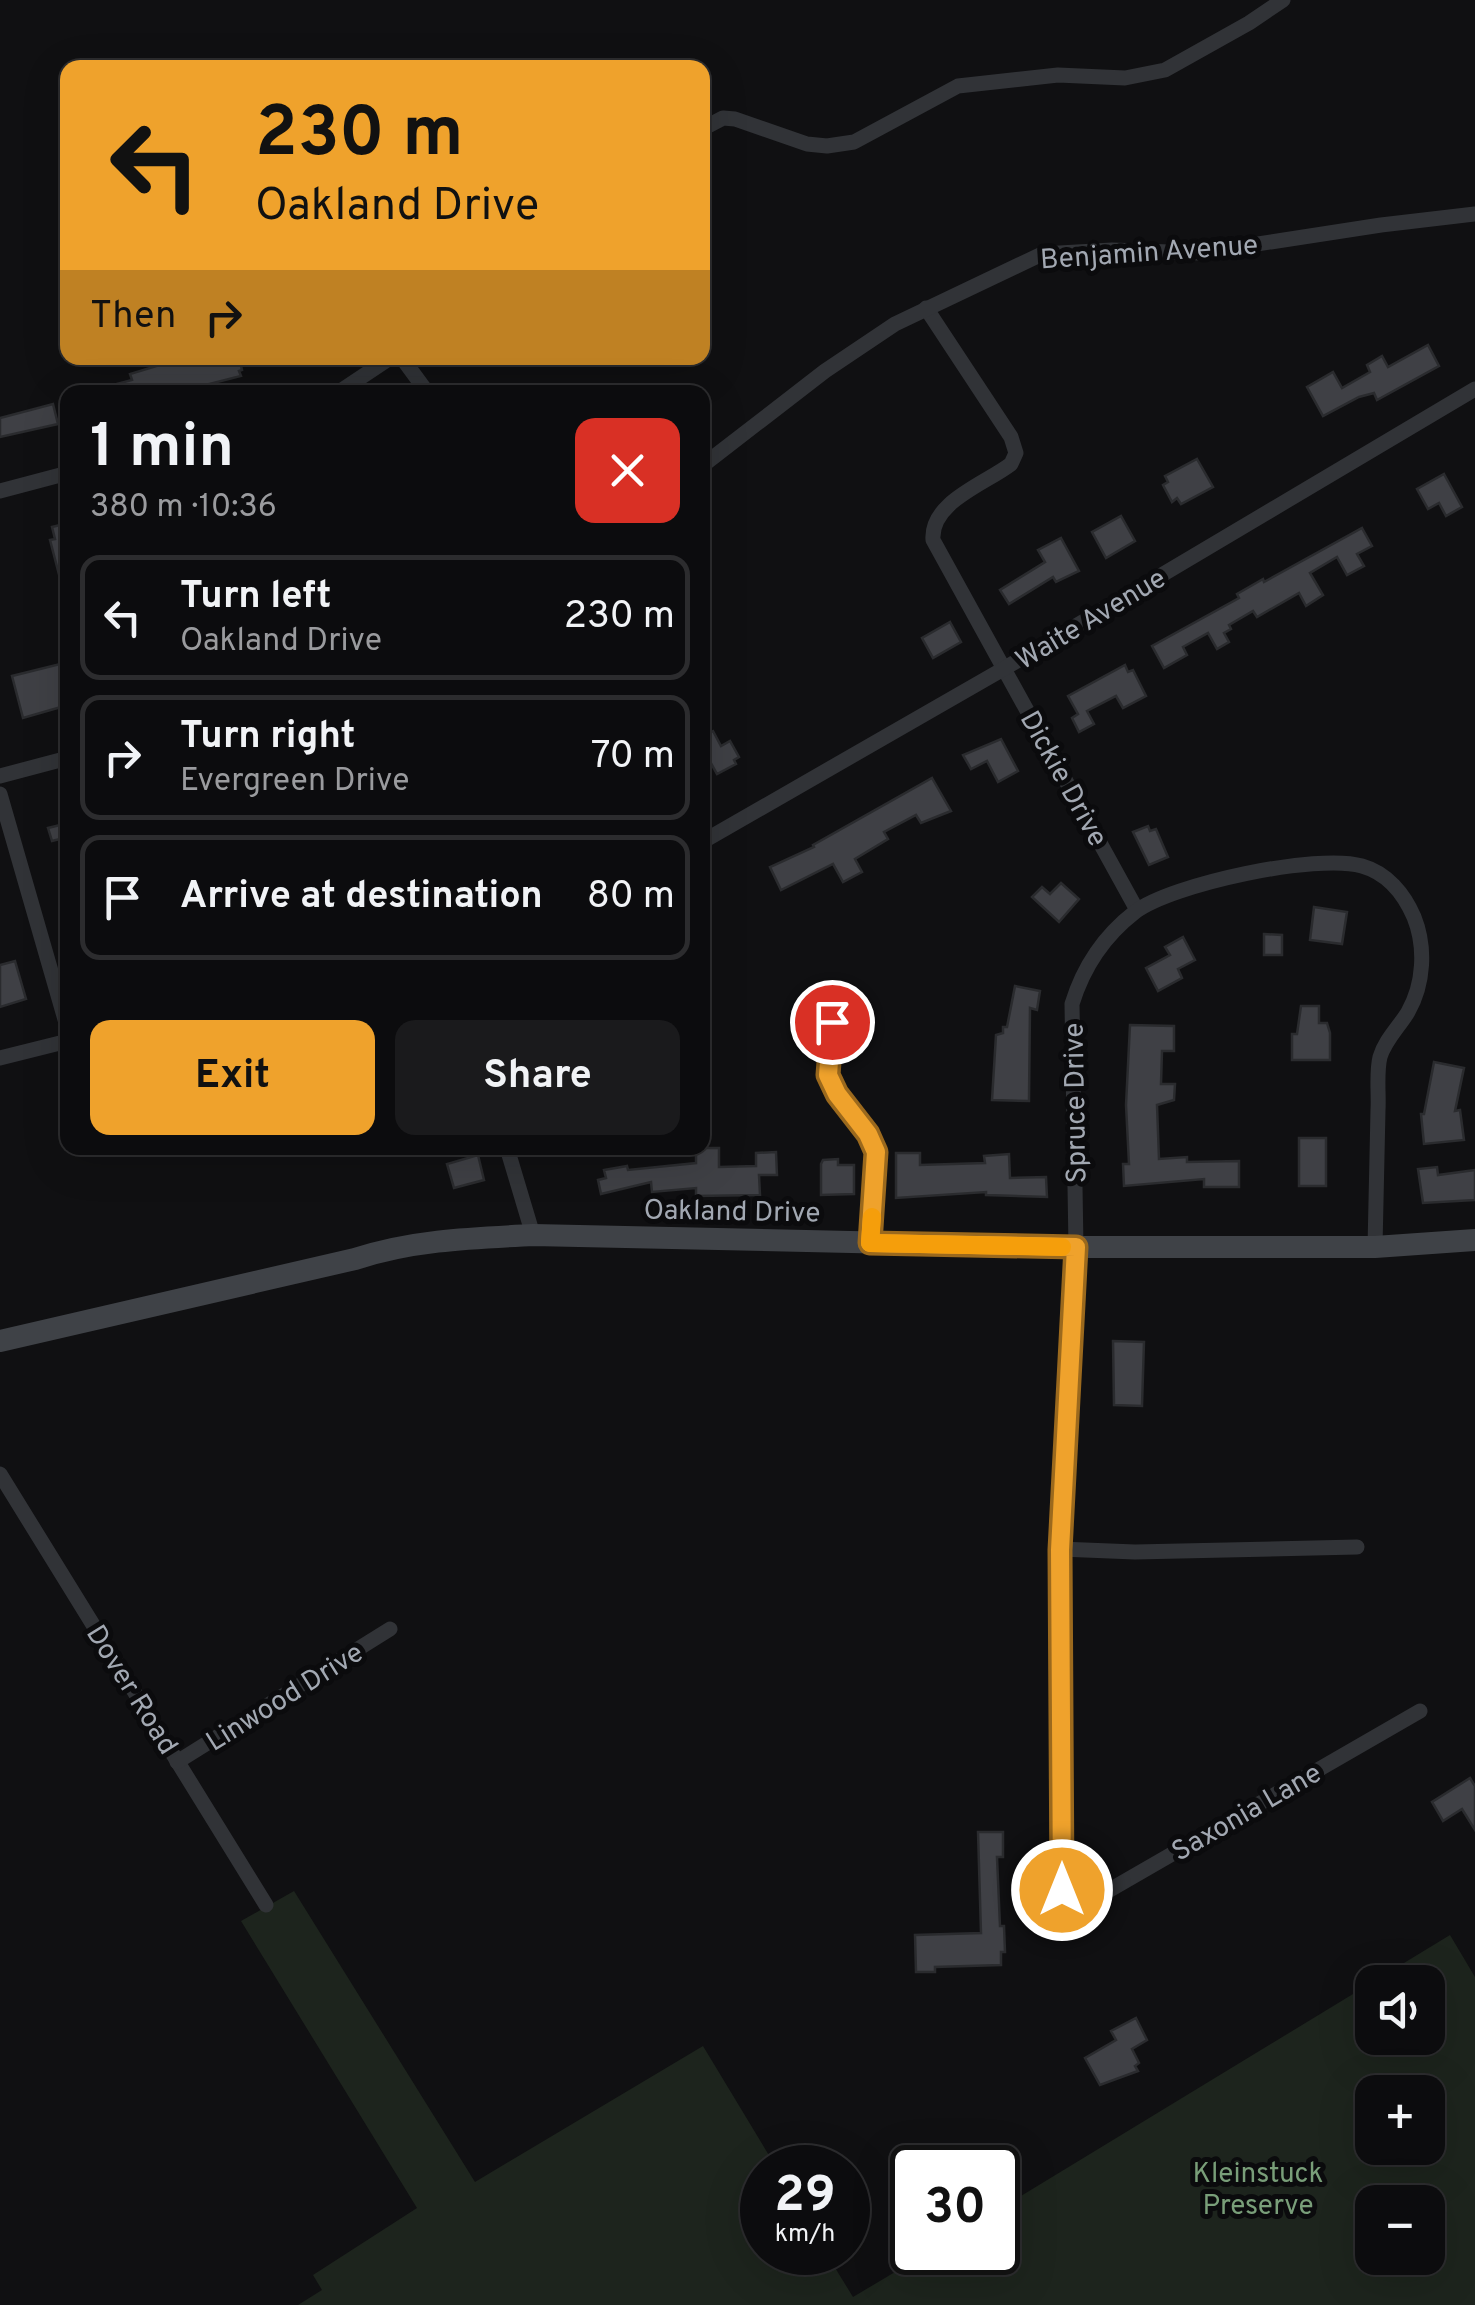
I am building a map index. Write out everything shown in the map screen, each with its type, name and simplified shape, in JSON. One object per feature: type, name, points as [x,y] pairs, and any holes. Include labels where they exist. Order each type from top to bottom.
[{"type":"main road","name":"Oakland Drive","points":[[0,1342],[355,1259],[386,1248],[454,1239],[533,1235],[1076,1247],[1375,1247],[1475,1240]]},
{"type":"street","points":[[710,124],[723,118],[735,119],[807,144],[854,142],[958,86],[1043,76],[1125,78],[1155,73],[1249,23],[1283,0]]},
{"type":"street","name":"Benjamin Avenue","points":[[710,460],[825,371],[895,324],[1042,254],[1112,250],[1199,253],[1381,224],[1475,214]]},
{"type":"street","name":"Dickie Drive","points":[[926,308],[1011,437],[1016,453],[1011,464],[946,507],[936,518],[932,528],[940,558],[1137,910]]},
{"type":"street","points":[[350,385],[380,365]]},
{"type":"street","name":"Waite Avenue","points":[[710,837],[1005,668],[1475,389]]},
{"type":"street","points":[[0,491],[60,475]]},
{"type":"street","points":[[0,776],[60,760]]},
{"type":"street","points":[[0,794],[60,1002]]},
{"type":"street","name":"Spruce Drive","points":[[1070,1906],[1062,1890],[1060,1550],[1076,1247],[1072,1004],[1080,978],[1094,956],[1137,910],[1163,897],[1297,864],[1362,866],[1382,875],[1400,892],[1414,918],[1422,946],[1420,979],[1410,1010],[1380,1059],[1375,1247]]},
{"type":"street","points":[[832,1022],[828,1075],[876,1152],[870,1243]]},
{"type":"street","points":[[0,1058],[60,1043]]},
{"type":"street","points":[[509,1155],[533,1235]]},
{"type":"street","name":"Dover Road","points":[[0,1474],[266,1905]]},
{"type":"street","points":[[1060,1550],[1357,1547]]},
{"type":"street","name":"Linwood Drive","points":[[177,1762],[390,1629]]},
{"type":"street","name":"Saxonia Lane","points":[[1070,1906],[1101,1894],[1420,1711]]},
{"type":"green space","name":"Kleinstuck Preserve","points":[[294,1891],[475,2182],[703,2046],[763,2145],[740,2145],[740,2275],[840,2275],[853,2297],[890,2275],[1020,2275],[1020,2197],[1355,1992],[1355,2055],[1445,2055],[1445,1965],[1401,1965],[1450,1935],[1475,1977],[1475,2305],[298,2305],[322,2290],[313,2275],[417,2208],[241,1921]]},
{"type":"building","points":[[1428,345],[1439,366],[1377,400],[1374,393],[1359,397],[1323,416],[1307,387],[1333,372],[1342,388],[1370,372],[1367,365],[1382,356],[1388,367]]},
{"type":"building","points":[[160,365],[241,365],[242,370],[241,376],[206,385],[113,385],[132,380],[130,374]]},
{"type":"building","points":[[53,404],[58,424],[0,437],[0,418]]},
{"type":"building","points":[[1197,459],[1213,487],[1181,504],[1177,498],[1172,502],[1163,485],[1168,482],[1165,476]]},
{"type":"building","points":[[1444,474],[1462,507],[1446,516],[1439,503],[1428,509],[1417,489]]},
{"type":"building","points":[[1121,516],[1135,541],[1106,558],[1092,532]]},
{"type":"building","points":[[60,525],[60,578],[50,540],[55,539],[52,527]]},
{"type":"building","points":[[1362,528],[1372,546],[1357,554],[1364,566],[1347,575],[1337,557],[1310,573],[1323,595],[1306,606],[1299,593],[1257,617],[1253,611],[1229,625],[1231,629],[1224,633],[1229,642],[1217,649],[1208,633],[1183,647],[1187,655],[1164,668],[1152,646],[1239,598],[1237,594],[1263,579],[1264,582]]},
{"type":"building","points":[[1061,538],[1079,571],[1056,582],[1053,577],[1009,604],[1000,590],[1045,562],[1038,550]]},
{"type":"building","points":[[950,622],[961,642],[933,658],[922,638]]},
{"type":"building","points":[[60,664],[60,707],[23,718],[12,676]]},
{"type":"building","points":[[1125,665],[1128,672],[1133,670],[1146,696],[1123,708],[1116,696],[1087,711],[1094,724],[1079,732],[1072,718],[1078,714],[1068,696]]},
{"type":"building","points":[[713,731],[721,746],[730,741],[739,757],[734,760],[736,764],[717,774],[710,761]]},
{"type":"building","points":[[1001,739],[1018,771],[998,782],[987,761],[971,769],[963,755]]},
{"type":"building","points":[[932,778],[951,811],[921,823],[916,815],[884,832],[888,839],[855,859],[862,872],[843,882],[833,864],[781,890],[770,867],[814,847]]},
{"type":"building","points":[[60,825],[60,839],[52,841],[48,828]]},
{"type":"building","points":[[1148,826],[1150,831],[1156,829],[1168,857],[1149,865],[1133,832]]},
{"type":"building","points":[[1061,883],[1079,899],[1059,922],[1032,897],[1042,887],[1050,894]]},
{"type":"building","points":[[1314,907],[1347,912],[1342,944],[1310,940]]},
{"type":"building","points":[[1264,934],[1282,935],[1282,955],[1264,955]]},
{"type":"building","points":[[1183,937],[1195,960],[1178,969],[1182,978],[1158,991],[1146,968],[1170,955],[1165,947]]},
{"type":"building","points":[[15,961],[26,999],[0,1007],[0,965]]},
{"type":"building","points":[[1015,986],[1040,991],[1037,1010],[1030,1008],[1029,1101],[992,1100],[996,1035],[1007,1027]]},
{"type":"building","points":[[1301,1006],[1319,1006],[1319,1023],[1327,1023],[1330,1033],[1330,1060],[1292,1060],[1292,1034],[1297,1034]]},
{"type":"building","points":[[1130,1025],[1174,1026],[1174,1051],[1162,1051],[1161,1084],[1175,1084],[1174,1100],[1157,1105],[1159,1159],[1239,1161],[1239,1187],[1204,1187],[1204,1179],[1124,1186],[1123,1164],[1129,1164],[1126,1105]]},
{"type":"building","points":[[1434,1062],[1464,1068],[1455,1111],[1460,1110],[1464,1140],[1424,1144],[1421,1114]]},
{"type":"building","points":[[1299,1138],[1326,1138],[1326,1186],[1299,1186]]},
{"type":"building","points":[[710,1148],[719,1148],[719,1167],[756,1166],[756,1153],[776,1152],[777,1175],[759,1175],[760,1195],[696,1196],[696,1188],[652,1192],[651,1182],[601,1194],[598,1180],[606,1178],[604,1170],[696,1163],[696,1155],[710,1155]]},
{"type":"building","points":[[896,1153],[920,1153],[920,1165],[985,1163],[984,1156],[1009,1154],[1010,1178],[1046,1177],[1047,1197],[986,1192],[896,1198]]},
{"type":"building","points":[[478,1155],[484,1180],[454,1188],[447,1164]]},
{"type":"building","points":[[838,1159],[838,1165],[854,1165],[854,1194],[821,1195],[821,1164],[823,1160]]},
{"type":"building","points":[[1437,1167],[1438,1175],[1475,1170],[1475,1200],[1423,1203],[1418,1169]]},
{"type":"building","points":[[1113,1341],[1144,1342],[1142,1406],[1114,1405]]},
{"type":"building","points":[[1470,1778],[1475,1786],[1475,1830],[1462,1809],[1443,1821],[1432,1802]]},
{"type":"building","points":[[978,1832],[1003,1832],[1003,1857],[997,1857],[1005,1952],[1001,1952],[1001,1965],[935,1967],[935,1972],[916,1972],[915,1935],[981,1933]]},
{"type":"building","points":[[1136,2018],[1147,2040],[1132,2049],[1139,2063],[1135,2066],[1138,2071],[1100,2085],[1085,2058],[1116,2040],[1111,2031]]},
{"type":"slow traffic","points":[[872,1217],[870,1243],[1062,1247]]},
{"type":"route","points":[[832,1022],[828,1075],[876,1152],[870,1243],[1076,1247],[1060,1550],[1062,1890]]}]
